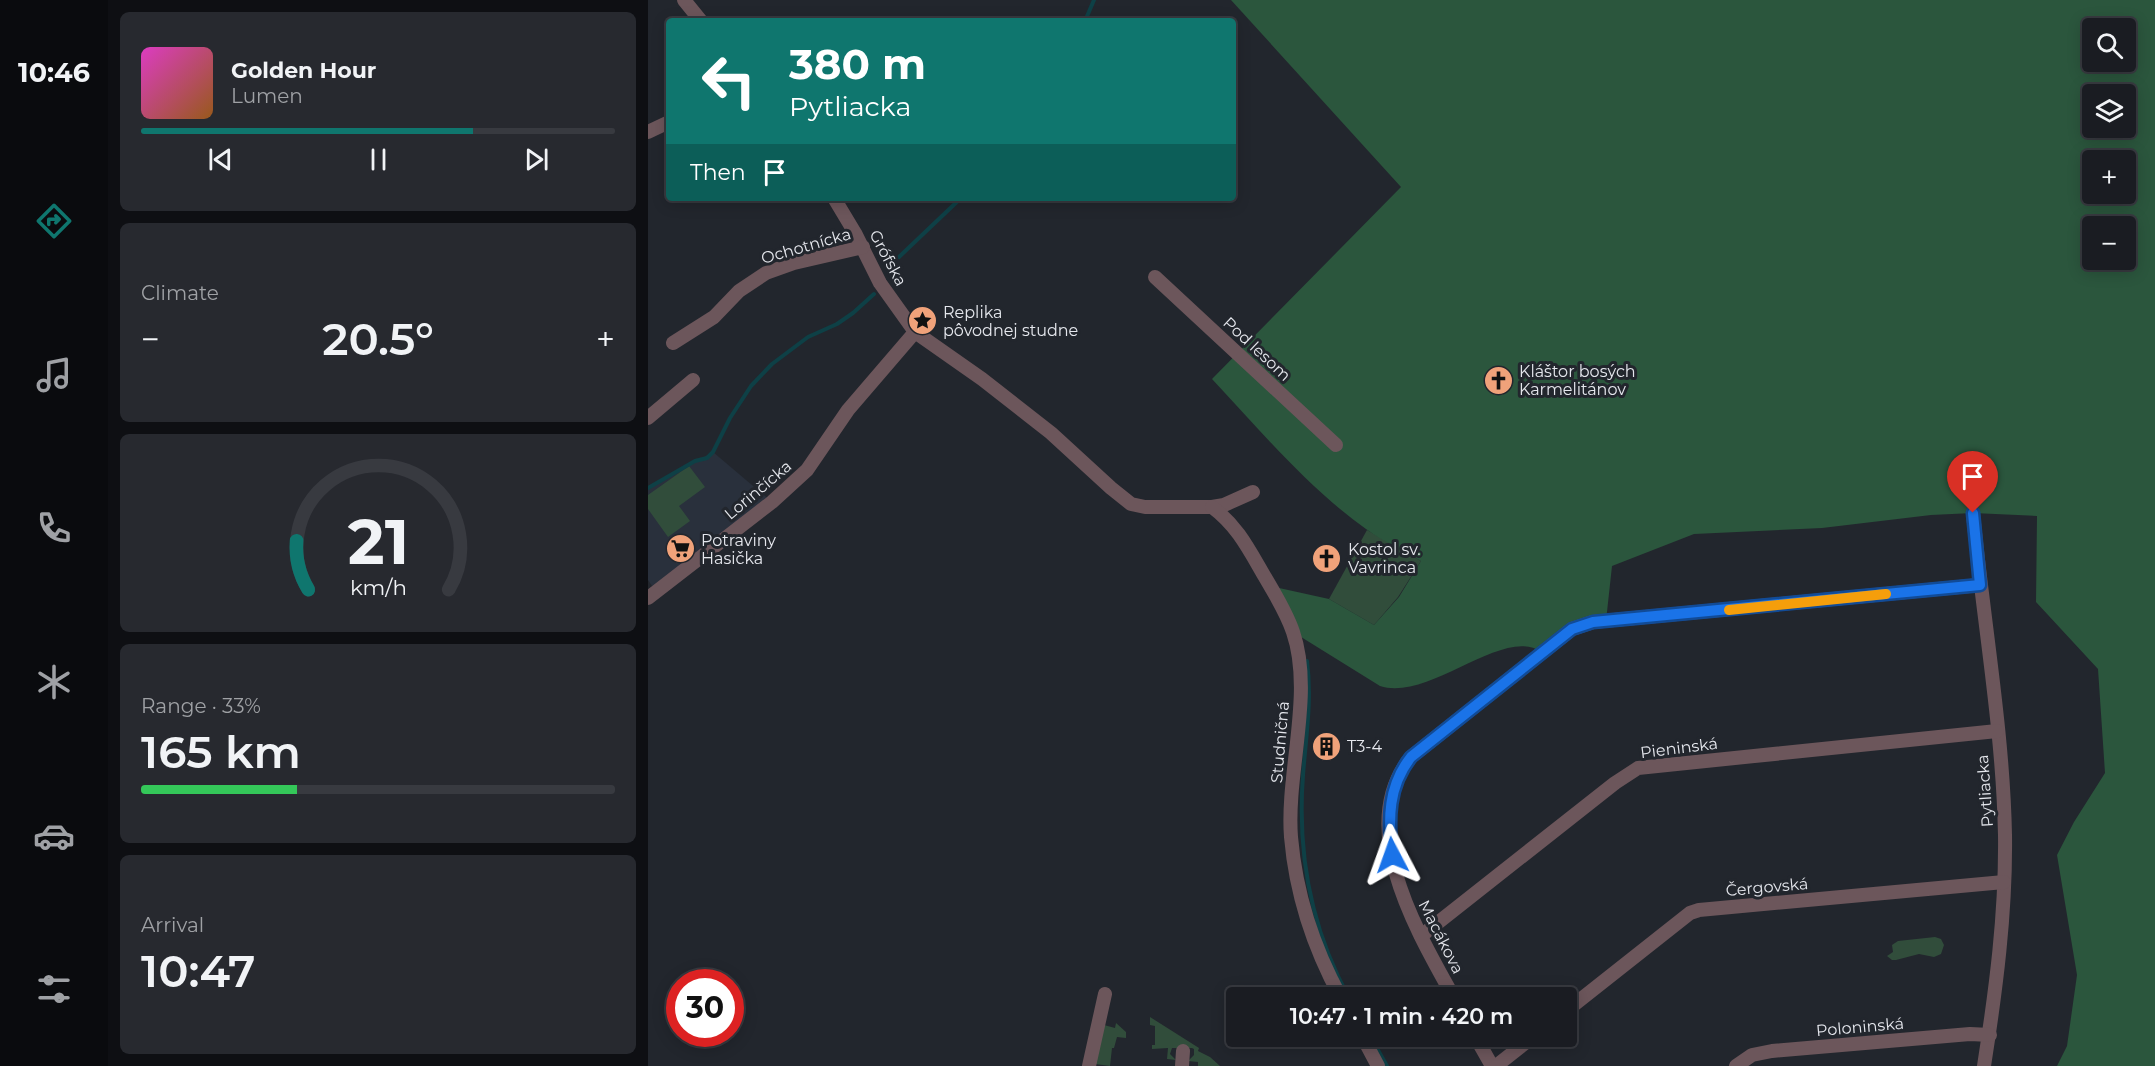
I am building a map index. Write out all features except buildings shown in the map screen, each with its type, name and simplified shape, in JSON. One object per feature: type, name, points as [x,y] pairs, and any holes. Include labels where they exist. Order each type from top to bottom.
[{"type":"street","points":[[684,0],[699,18]]},
{"type":"street","points":[[648,132],[666,123]]},
{"type":"street","name":"Grófska","points":[[836,201],[863,247],[880,283],[915,332]]},
{"type":"street","name":"Ochotnícka","points":[[673,343],[714,317],[739,291],[766,273],[794,263],[863,247]]},
{"type":"street","name":"Pod lesom","points":[[1155,277],[1336,445]]},
{"type":"street","points":[[915,332],[982,379],[1051,433],[1111,489],[1131,504],[1155,508],[1212,507],[1224,505],[1253,492]]},
{"type":"street","name":"Lorinčícka","points":[[648,598],[772,502],[807,470],[848,410],[915,332]]},
{"type":"street","points":[[648,418],[693,380]]},
{"type":"street","name":"Studničná","points":[[1212,507],[1228,519],[1243,539],[1280,603],[1293,632],[1301,671],[1292,783],[1293,856],[1310,931],[1319,956],[1335,987]]},
{"type":"street","name":"Pytliacka","points":[[1973,513],[2003,802],[2004,882],[2001,945],[1984,1066]]},
{"type":"street","name":"Macákova","points":[[1448,987],[1410,915],[1397,881],[1390,836],[1392,792],[1403,767],[1411,757],[1572,629],[1593,622],[1980,585]]},
{"type":"street","name":"Pieninská","points":[[1421,936],[1615,783],[1638,768],[1996,731]]},
{"type":"street","name":"Čergovská","points":[[1577,1002],[1690,913],[1699,910],[2004,882]]},
{"type":"street","points":[[1089,1066],[1105,994]]},
{"type":"street","name":"Poloninská","points":[[1736,1066],[1752,1055],[1772,1051],[1970,1034],[1990,1035]]},
{"type":"street","points":[[1368,1047],[1378,1066]]},
{"type":"street","points":[[1482,1047],[1494,1066],[1519,1047]]},
{"type":"street","points":[[1182,1066],[1183,1051]]},
{"type":"shaded area","points":[[713,452],[772,502],[656,592],[648,580],[648,489]]},
{"type":"green space","points":[[1231,0],[2155,0],[2155,1066],[2057,1066],[2067,1046],[2077,975],[2057,855],[2074,822],[2105,773],[2098,669],[2036,602],[2037,516],[1973,513],[1931,515],[1822,528],[1694,534],[1612,566],[1606,621],[1593,622],[1541,652],[1525,646],[1507,648],[1421,684],[1399,688],[1380,686],[1293,632],[1270,586],[1329,599],[1374,625],[1399,597],[1421,561],[1386,542],[1344,513],[1285,458],[1212,379],[1401,187]]},
{"type":"green space","points":[[689,466],[705,487],[679,506],[690,521],[668,537],[648,509],[648,495]]},
{"type":"green space","points":[[1367,530],[1421,561],[1398,597],[1374,625],[1329,599]]},
{"type":"green space","points":[[1935,937],[1941,939],[1944,945],[1941,954],[1934,957],[1919,954],[1892,960],[1887,956],[1893,952],[1892,945],[1898,941]]},
{"type":"green space","points":[[1150,1017],[1199,1048],[1198,1051],[1210,1057],[1220,1066],[1198,1066],[1198,1062],[1188,1061],[1194,1055],[1192,1048],[1172,1048],[1170,1054],[1176,1060],[1167,1059],[1168,1048],[1152,1049],[1152,1045],[1155,1045],[1155,1026],[1150,1025]]},
{"type":"green space","points":[[1116,1023],[1126,1032],[1126,1038],[1117,1037],[1114,1048],[1112,1048],[1110,1066],[1095,1064],[1104,1025],[1115,1028]]},
{"type":"waterway","points":[[1086,18],[1094,0]]},
{"type":"waterway","points":[[899,257],[958,201]]},
{"type":"waterway","points":[[648,488],[695,461],[707,458],[713,452],[730,418],[751,386],[772,364],[808,337],[837,324],[874,294]]},
{"type":"waterway","points":[[1307,661],[1309,704],[1302,804],[1305,862],[1316,918],[1344,987]]},
{"type":"waterway","points":[[1376,1047],[1387,1066]]},
{"type":"slow traffic","points":[[1729,610],[1886,594]]},
{"type":"place","name":"Replika pôvodnej studne","points":[[922,321]]},
{"type":"place","name":"Kláštor bosých Karmelitánov","points":[[1498,380]]},
{"type":"place","name":"Potraviny Hasička","points":[[680,549]]},
{"type":"place","name":"Kostol sv. Vavrinca","points":[[1327,558]]},
{"type":"place","name":"T3-4","points":[[1326,746]]},
{"type":"route","points":[[1392,855],[1390,804],[1392,792],[1403,767],[1429,741],[1572,629],[1593,622],[1980,585],[1973,513]]}]
